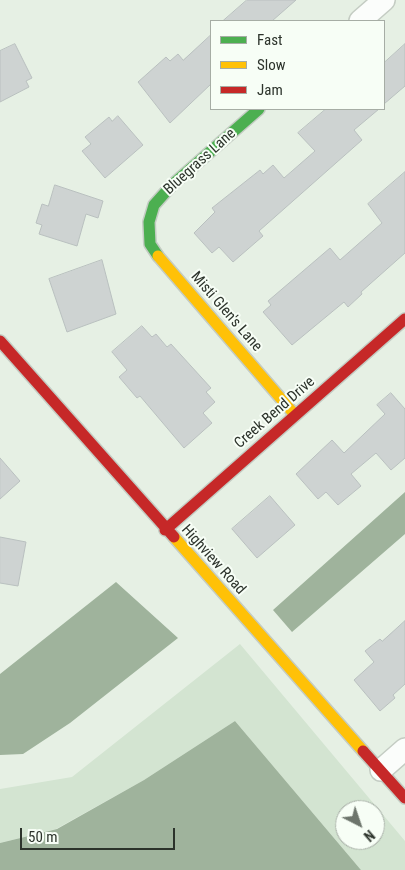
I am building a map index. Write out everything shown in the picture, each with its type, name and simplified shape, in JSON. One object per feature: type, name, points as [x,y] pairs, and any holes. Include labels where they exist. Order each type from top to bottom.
[{"type":"street","points":[[361,20],[384,0]]},
{"type":"street","name":"Bluegrass Lane","points":[[149,222],[154,205],[171,186],[258,110]]},
{"type":"street","name":"Misti Glen's Lane","points":[[149,222],[150,244],[161,261],[296,415]]},
{"type":"street","name":"Creek Bend Drive","points":[[166,530],[405,320]]},
{"type":"street","name":"Highview Road","points":[[0,341],[405,798]]},
{"type":"street","points":[[381,770],[405,749]]},
{"type":"shaded area","points":[[405,492],[405,534],[292,632],[273,610]]},
{"type":"shaded area","points":[[116,582],[178,638],[70,723],[23,754],[0,755],[0,674]]},
{"type":"shaded area","points":[[240,644],[371,800],[335,800],[335,839],[235,721],[144,780],[56,829],[0,843],[0,789],[72,777]]},
{"type":"shaded area","points":[[235,721],[335,839],[335,850],[344,850],[361,870],[0,870],[0,843],[57,829],[144,780]]},
{"type":"shaded area","points":[[385,817],[405,841],[405,870],[361,870],[344,850],[385,850]]},
{"type":"building","points":[[247,0],[296,0],[273,20],[224,20]]},
{"type":"building","points":[[210,36],[210,85],[170,123],[138,82],[166,57],[170,61],[178,54],[183,60]]},
{"type":"building","points":[[15,44],[32,78],[26,81],[29,87],[0,102],[0,51]]},
{"type":"building","points":[[405,44],[405,86],[385,103],[385,62]]},
{"type":"building","points":[[325,110],[378,110],[354,130],[362,140],[259,231],[263,236],[233,262],[219,247],[212,253],[194,233],[215,212],[212,208],[260,170],[263,174],[273,165],[284,178],[315,151],[298,133]]},
{"type":"building","points":[[118,116],[143,145],[105,178],[82,151],[91,144],[85,137],[109,117],[112,121]]},
{"type":"building","points":[[405,172],[405,253],[361,292],[362,294],[348,307],[344,302],[292,345],[263,312],[271,305],[268,301],[330,248],[340,260],[382,223],[368,204]]},
{"type":"building","points":[[55,185],[103,201],[98,218],[86,214],[77,246],[39,234],[42,225],[36,223],[42,204],[48,206]]},
{"type":"building","points":[[102,260],[116,314],[67,332],[49,279]]},
{"type":"building","points":[[142,326],[152,337],[156,334],[167,347],[171,344],[211,388],[206,392],[215,402],[203,413],[212,423],[184,448],[140,396],[137,398],[119,377],[127,370],[112,352]]},
{"type":"building","points":[[391,393],[405,409],[405,458],[391,470],[376,453],[351,474],[361,486],[338,505],[326,492],[318,499],[296,474],[332,440],[344,453],[385,414],[377,405]]},
{"type":"building","points":[[0,458],[20,481],[0,499]]},
{"type":"building","points":[[270,496],[295,525],[257,558],[232,529]]},
{"type":"building","points":[[0,537],[26,542],[18,586],[0,583]]},
{"type":"building","points":[[405,621],[405,684],[393,695],[395,698],[380,711],[354,680],[374,662],[365,651],[380,639],[382,641]]},
{"type":"traffic: fast","points":[[158,256],[150,244],[149,222],[154,205],[171,186],[258,110]]},
{"type":"traffic: slow","points":[[158,256],[295,415]]},
{"type":"traffic: slow","points":[[174,537],[363,751]]},
{"type":"traffic: jam","points":[[165,530],[405,319]]},
{"type":"traffic: jam","points":[[0,341],[174,537]]},
{"type":"traffic: jam","points":[[363,751],[405,798]]}]
